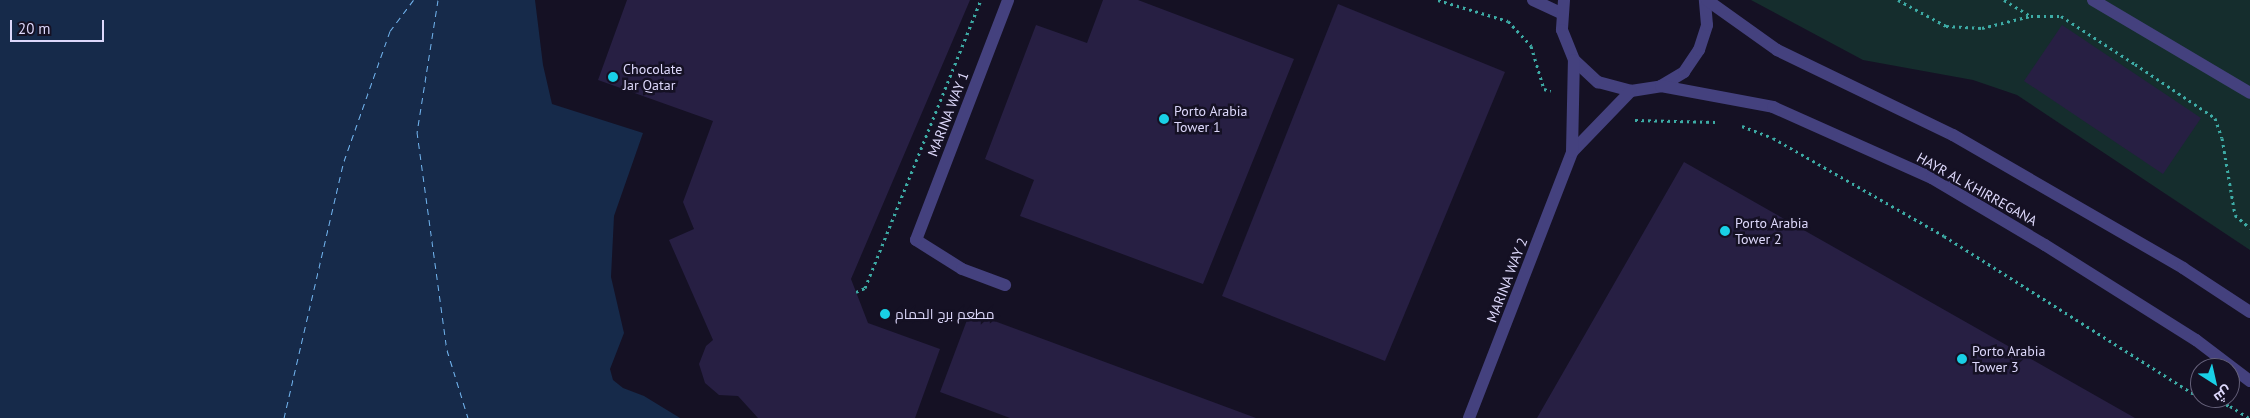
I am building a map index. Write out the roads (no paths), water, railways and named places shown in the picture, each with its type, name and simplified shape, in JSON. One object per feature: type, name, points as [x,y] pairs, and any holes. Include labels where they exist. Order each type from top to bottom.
[{"type":"street","name":"MARINA WAY 1","points":[[1005,285],[962,268],[916,240],[1008,0]]},
{"type":"street","points":[[1533,0],[1561,13]]},
{"type":"street","points":[[1564,0],[1561,13],[1562,30],[1574,60],[1598,82],[1631,92],[1661,86],[1684,72],[1699,50],[1707,25],[1706,0]]},
{"type":"street","points":[[1706,0],[1778,50],[1953,135],[2175,263],[2250,312]]},
{"type":"street","points":[[2093,0],[2250,93]]},
{"type":"street","name":"MARINA WAY 2","points":[[1469,418],[1572,152],[1574,60]]},
{"type":"street","name":"HAYR AL KHIRREGANA","points":[[1661,86],[1773,107],[1932,178],[2046,245],[2188,335],[2250,381]]},
{"type":"street","name":"MARINA WAY 2","points":[[1572,152],[1631,92]]},
{"type":"water","points":[[0,0],[535,0],[543,65],[552,104],[643,133],[614,216],[611,277],[624,333],[610,369],[613,380],[623,388],[644,396],[680,418],[0,418]]},
{"type":"place","name":"Chocolate Jar Qatar","points":[[613,77]]},
{"type":"place","name":"Porto Arabia Tower 1","points":[[1164,119]]},
{"type":"place","name":"Porto Arabia Tower 2","points":[[1725,231]]},
{"type":"place","name":"مطعم برج الحمام","points":[[885,314]]},
{"type":"place","name":"Porto Arabia Tower 3","points":[[1962,359]]}]
